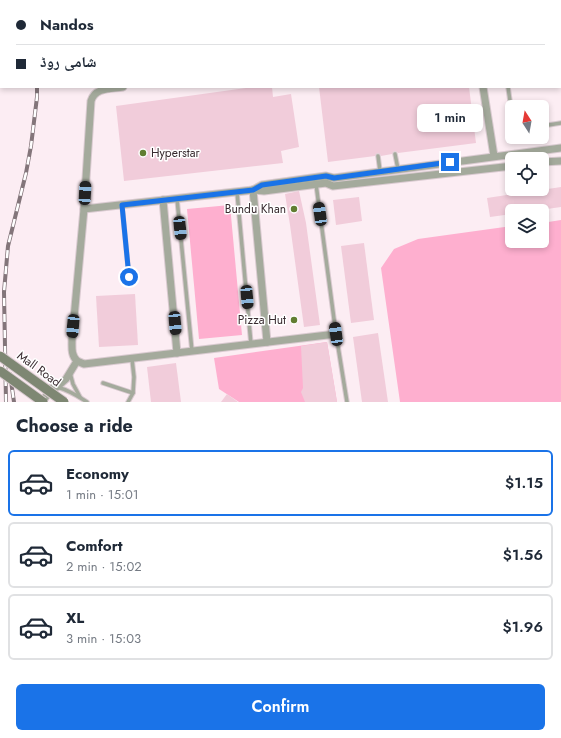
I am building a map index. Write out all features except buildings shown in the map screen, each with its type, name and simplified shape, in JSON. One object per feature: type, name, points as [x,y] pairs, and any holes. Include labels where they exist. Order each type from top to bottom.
[{"type":"main road","name":"Mall Road","points":[[0,356],[64,402]]},
{"type":"main road","name":"Mall Road","points":[[0,371],[43,402]]},
{"type":"street","points":[[115,88],[97,91],[91,101],[84,209],[72,340],[72,353],[75,359],[84,364],[336,334]]},
{"type":"street","points":[[483,88],[494,156]]},
{"type":"street","points":[[253,190],[262,185],[326,176],[334,178],[561,148]]},
{"type":"street","points":[[462,160],[464,170]]},
{"type":"street","points":[[549,161],[561,160]]},
{"type":"street","points":[[84,209],[253,190],[264,191],[326,183],[333,186],[464,170],[505,167]]},
{"type":"street","points":[[253,190],[267,342]]},
{"type":"street","points":[[163,200],[178,353]]},
{"type":"street","points":[[43,402],[52,388],[62,384],[77,361]]},
{"type":"lane","points":[[508,88],[510,100]]},
{"type":"lane","points":[[549,125],[561,123]]},
{"type":"lane","points":[[395,154],[398,169]]},
{"type":"lane","points":[[378,156],[380,171]]},
{"type":"lane","points":[[316,184],[336,334],[347,402]]},
{"type":"lane","points":[[237,192],[251,344]]},
{"type":"lane","points":[[177,199],[192,352]]},
{"type":"lane","points":[[122,205],[129,277]]},
{"type":"lane","points":[[128,402],[133,392],[134,377],[132,358]]},
{"type":"lane","points":[[70,373],[73,384],[80,398]]},
{"type":"lane","points":[[103,383],[133,392]]},
{"type":"lane","points":[[57,387],[87,402]]},
{"type":"shaded area","points":[[230,205],[242,335],[199,339],[187,209]]},
{"type":"shaded area","points":[[561,220],[561,402],[400,402],[381,268],[394,249],[418,239],[505,227],[505,248],[549,248],[549,222]]},
{"type":"shaded area","points":[[327,342],[337,402],[239,402],[219,389],[214,358]]},
{"type":"railway","points":[[6,402],[4,292],[8,246],[31,146],[37,88]]},
{"type":"railway","points":[[10,374],[14,402]]},
{"type":"place","name":"Hyperstar","points":[[143,153]]},
{"type":"place","name":"Bundu Khan","points":[[294,209]]},
{"type":"place","name":"Pizza Hut","points":[[294,320]]},
{"type":"route","points":[[129,277],[122,205],[253,190],[262,185],[326,176],[334,178],[450,162]]}]
